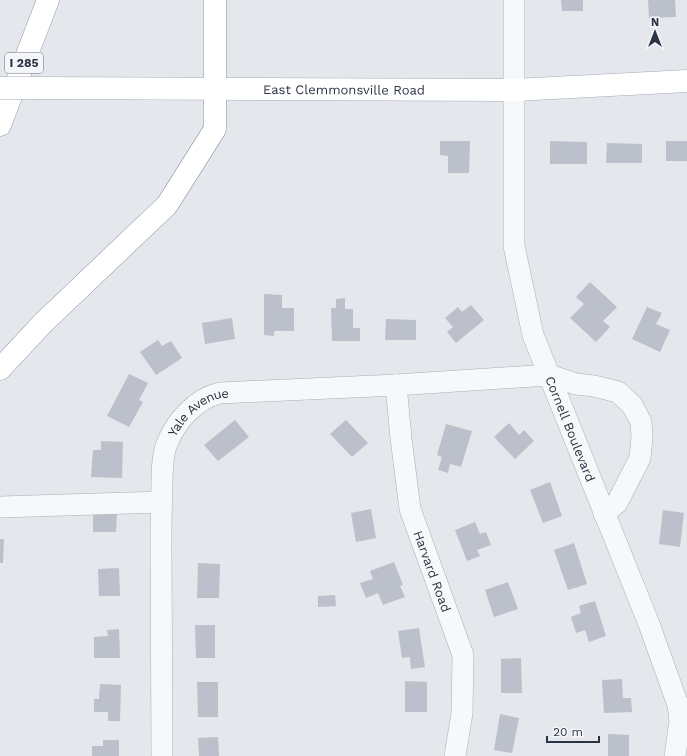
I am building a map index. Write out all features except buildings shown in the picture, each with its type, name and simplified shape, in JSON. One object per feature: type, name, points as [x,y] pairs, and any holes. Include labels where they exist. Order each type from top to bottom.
[{"type":"main road","name":"I 285","points":[[0,125],[48,0]]},
{"type":"main road","points":[[0,368],[43,323],[167,205],[214,129],[216,89],[216,0]]},
{"type":"main road","name":"East Clemmonsville Road","points":[[0,88],[515,90],[687,81]]},
{"type":"street","name":"Cornell Boulevard","points":[[514,0],[514,246],[533,335],[649,624],[678,705],[680,721],[675,756]]},
{"type":"street","name":"Yale Avenue","points":[[162,756],[162,462],[166,446],[176,425],[186,413],[199,402],[213,394],[220,393],[396,385],[550,375]]},
{"type":"street","points":[[550,375],[576,384],[594,386],[618,392],[632,405],[641,422],[642,437],[640,458],[617,503],[604,514]]},
{"type":"street","name":"Harvard Road","points":[[396,385],[410,509],[463,655],[462,713],[455,756]]},
{"type":"street","points":[[0,507],[161,502]]}]
